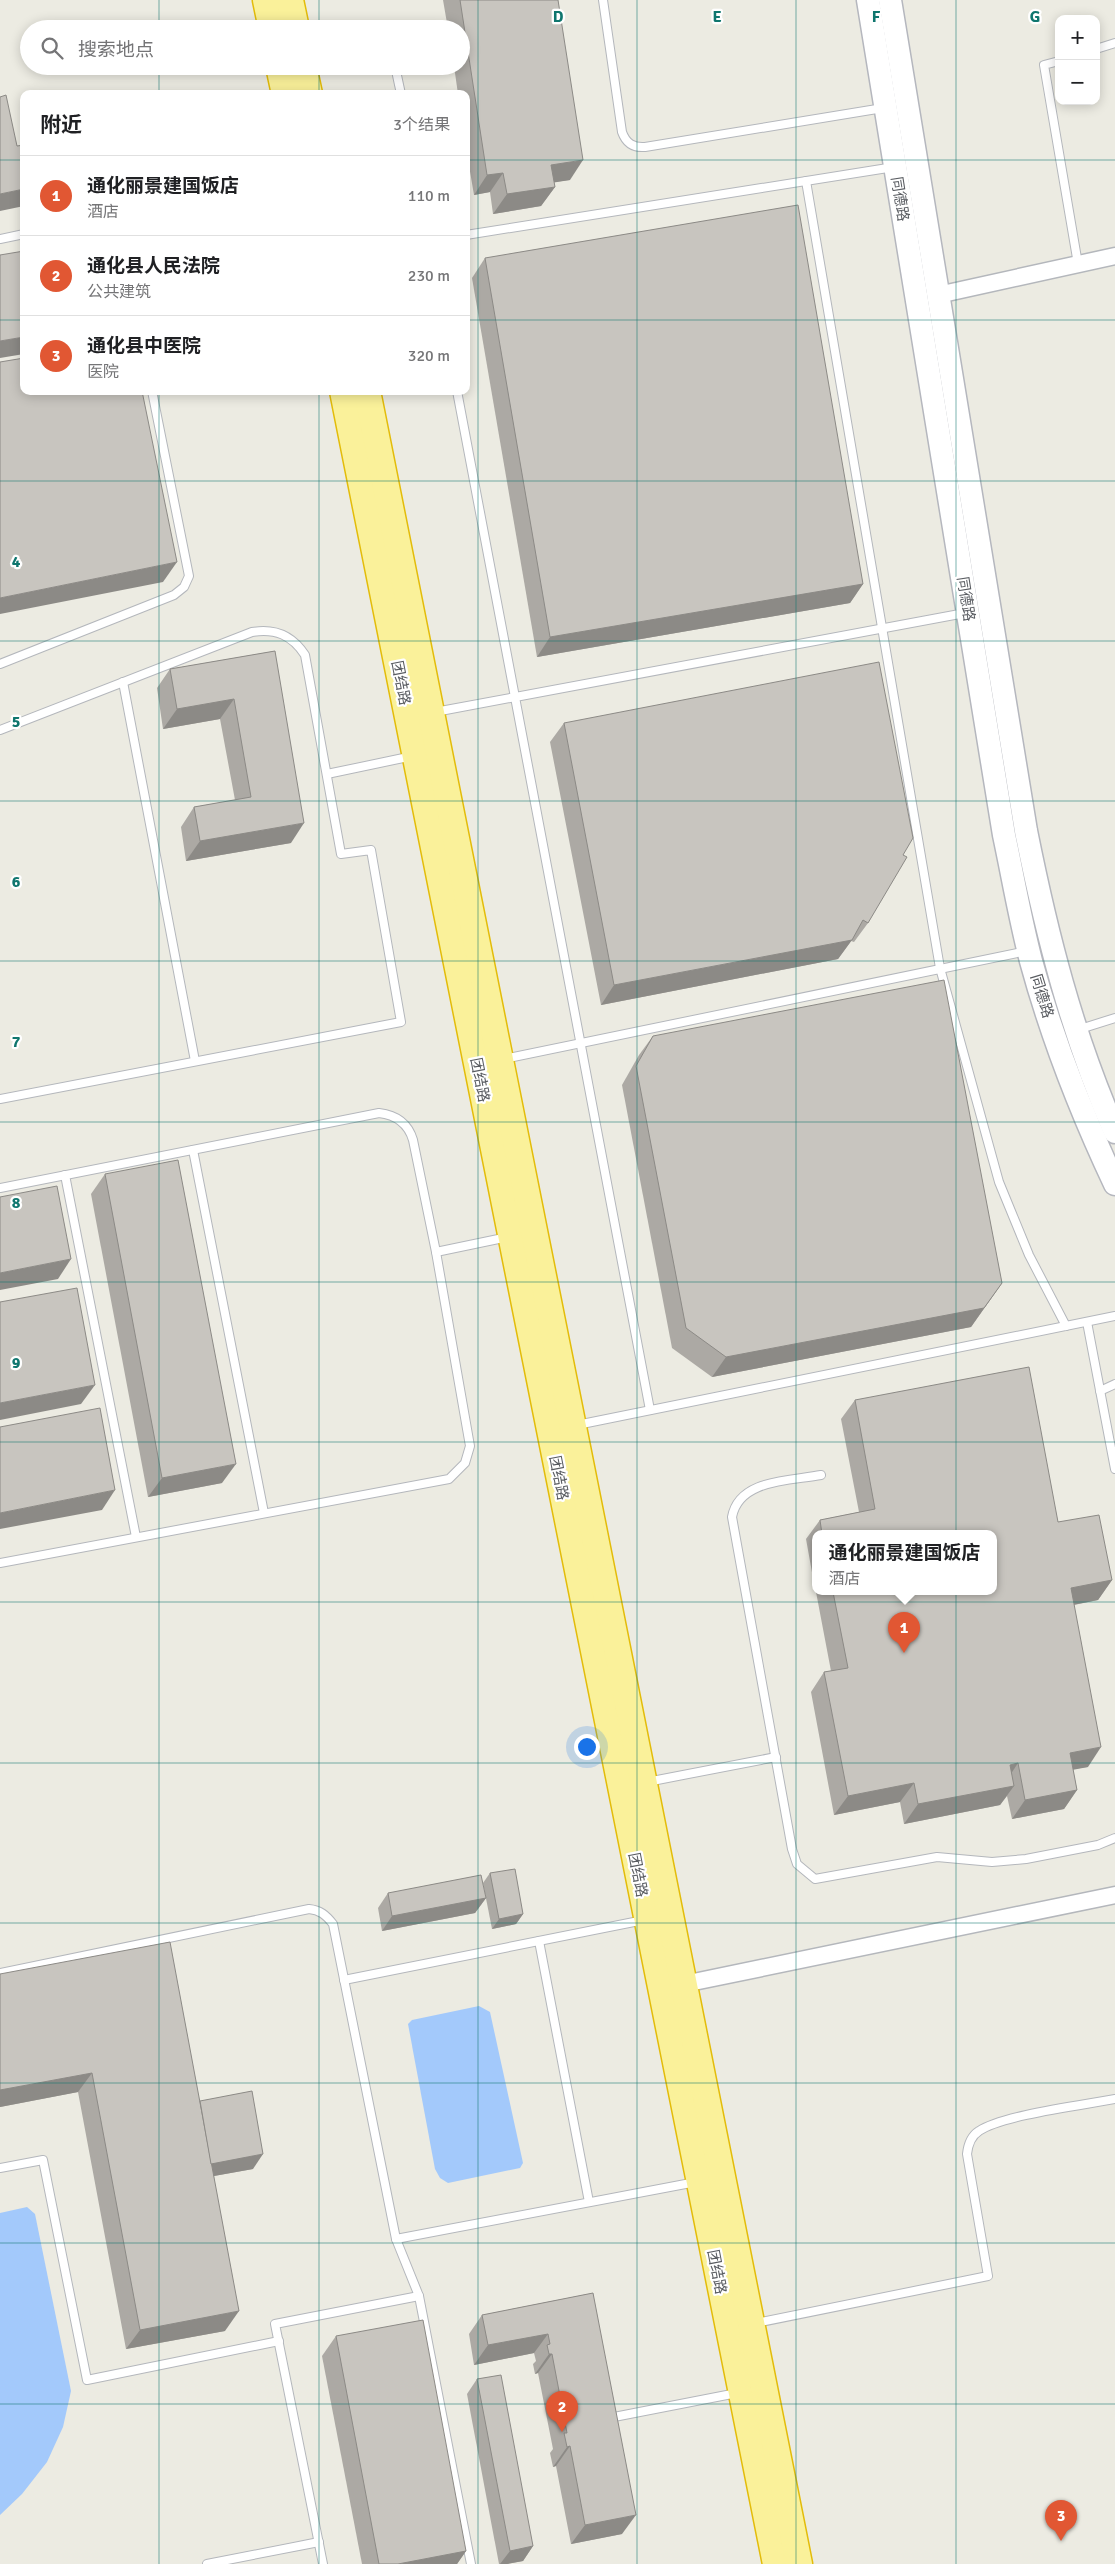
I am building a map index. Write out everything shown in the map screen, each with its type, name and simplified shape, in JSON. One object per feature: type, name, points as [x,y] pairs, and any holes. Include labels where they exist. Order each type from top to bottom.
[{"type":"highway","points":[[266,0],[270,20]]},
{"type":"highway","points":[[290,0],[294,20]]},
{"type":"highway","points":[[281,75],[284,90]]},
{"type":"highway","points":[[305,75],[307,90]]},
{"type":"highway","name":"团结路","points":[[345,395],[776,2564]]},
{"type":"highway","name":"团结路","points":[[368,395],[799,2564]]},
{"type":"main road","name":"同德路","points":[[868,0],[1004,835],[1029,950],[1060,1053],[1078,1103],[1115,1184]]},
{"type":"main road","name":"同德路","points":[[890,0],[1026,831],[1052,955],[1076,1031],[1115,1132]]},
{"type":"street","points":[[938,295],[1115,256]]},
{"type":"street","points":[[684,1984],[1115,1894]]},
{"type":"lane","points":[[603,0],[622,132],[624,138],[634,146],[645,147],[885,108]]},
{"type":"lane","points":[[1100,48],[1115,43]]},
{"type":"lane","points":[[1055,62],[1044,65],[1078,264]]},
{"type":"lane","points":[[397,75],[399,90]]},
{"type":"lane","points":[[470,234],[895,167]]},
{"type":"lane","points":[[806,181],[940,968],[999,1182],[1029,1255],[1066,1326]]},
{"type":"lane","points":[[0,239],[20,235]]},
{"type":"lane","points":[[0,664],[174,595],[186,582],[189,576],[153,395]]},
{"type":"lane","points":[[458,395],[650,1410]]},
{"type":"lane","points":[[431,713],[968,612]]},
{"type":"lane","points":[[0,730],[252,632],[271,631],[286,636],[300,647],[305,655],[341,854],[370,850],[401,1022],[0,1098]]},
{"type":"lane","points":[[123,682],[195,1061]]},
{"type":"lane","points":[[327,774],[416,756]]},
{"type":"lane","points":[[500,1060],[1029,950]]},
{"type":"lane","points":[[1076,1031],[1115,1018]]},
{"type":"lane","points":[[0,1188],[379,1113],[396,1117],[411,1133],[436,1252],[470,1437],[469,1455],[465,1463],[449,1479],[0,1563]]},
{"type":"lane","points":[[193,1150],[264,1513]]},
{"type":"lane","points":[[65,1175],[136,1537]]},
{"type":"lane","points":[[436,1252],[511,1237]]},
{"type":"lane","points":[[573,1426],[1115,1316]]},
{"type":"lane","points":[[1087,1322],[1115,1469]]},
{"type":"lane","points":[[1100,1391],[1115,1384]]},
{"type":"lane","points":[[821,1475],[752,1488],[738,1499],[732,1517],[794,1856],[802,1870],[815,1879],[937,1857],[992,1862],[1026,1859],[1080,1849],[1115,1838]]},
{"type":"lane","points":[[644,1783],[776,1757]]},
{"type":"lane","points":[[0,1973],[309,1909],[321,1912],[333,1924],[396,2239],[419,2296],[471,2564]]},
{"type":"lane","points":[[344,1980],[647,1919]]},
{"type":"lane","points":[[539,1941],[589,2202]]},
{"type":"lane","points":[[752,2324],[988,2276],[967,2154],[972,2139],[986,2127],[1008,2120],[1115,2099]]},
{"type":"lane","points":[[0,2168],[43,2160],[87,2380],[279,2341]]},
{"type":"lane","points":[[396,2239],[699,2182]]},
{"type":"lane","points":[[323,2564],[275,2324],[419,2296]]},
{"type":"lane","points":[[614,2417],[742,2392]]},
{"type":"lane","points":[[207,2564],[319,2542]]},
{"type":"water","points":[[479,2006],[490,2012],[523,2163],[520,2168],[448,2183],[440,2178],[435,2169],[408,2024],[412,2020]]},
{"type":"water","points":[[27,2207],[35,2214],[71,2391],[63,2427],[47,2462],[22,2494],[0,2515],[0,2213]]},
{"type":"building","points":[[460,0],[558,0],[583,160],[551,165],[555,187],[507,194],[503,173],[487,175],[470,65],[470,20],[463,20]]},
{"type":"building","points":[[6,95],[17,146],[20,146],[20,190],[0,194],[0,97]]},
{"type":"building","points":[[798,205],[863,584],[550,637],[485,258]]},
{"type":"building","points":[[20,252],[20,338],[0,341],[0,255]]},
{"type":"building","points":[[20,359],[20,395],[143,395],[177,562],[0,598],[0,362]]},
{"type":"building","points":[[275,651],[304,823],[200,841],[194,807],[251,797],[234,699],[177,709],[170,669]]},
{"type":"building","points":[[879,662],[913,838],[903,855],[907,857],[868,923],[863,920],[852,940],[614,985],[564,723]]},
{"type":"building","points":[[944,980],[1002,1283],[984,1308],[726,1357],[686,1328],[636,1066],[653,1036]]},
{"type":"building","points":[[178,1160],[236,1464],[162,1478],[105,1174]]},
{"type":"building","points":[[57,1186],[71,1259],[0,1273],[0,1197]]},
{"type":"building","points":[[77,1288],[95,1385],[0,1403],[0,1302]]},
{"type":"building","points":[[1029,1367],[1058,1522],[1099,1515],[1112,1580],[1071,1588],[1101,1747],[1070,1753],[1077,1790],[1025,1800],[1018,1763],[1010,1765],[1014,1786],[918,1804],[914,1783],[848,1796],[824,1672],[848,1668],[834,1595],[997,1595],[997,1530],[821,1530],[820,1520],[875,1509],[855,1400]]},
{"type":"building","points":[[100,1408],[115,1490],[0,1513],[0,1427]]},
{"type":"building","points":[[515,1869],[523,1914],[499,1919],[490,1873]]},
{"type":"building","points":[[481,1875],[486,1898],[392,1916],[388,1893]]},
{"type":"building","points":[[170,1942],[239,2311],[140,2330],[92,2073],[0,2090],[0,1974]]},
{"type":"building","points":[[252,2091],[263,2154],[211,2164],[200,2101]]},
{"type":"building","points":[[593,2293],[636,2515],[585,2525],[570,2446],[567,2447],[564,2433],[567,2433],[552,2354],[549,2354],[547,2345],[550,2344],[548,2334],[488,2345],[482,2315]]},
{"type":"building","points":[[423,2320],[466,2551],[398,2564],[379,2564],[336,2336]]},
{"type":"building","points":[[501,2375],[533,2546],[510,2551],[477,2379]]},
{"type":"place","name":"通化丽景建国饭店","points":[[904,1653]]},
{"type":"place","name":"通化县人民法院","points":[[562,2432]]},
{"type":"place","name":"通化县中医院","points":[[1061,2541]]}]
